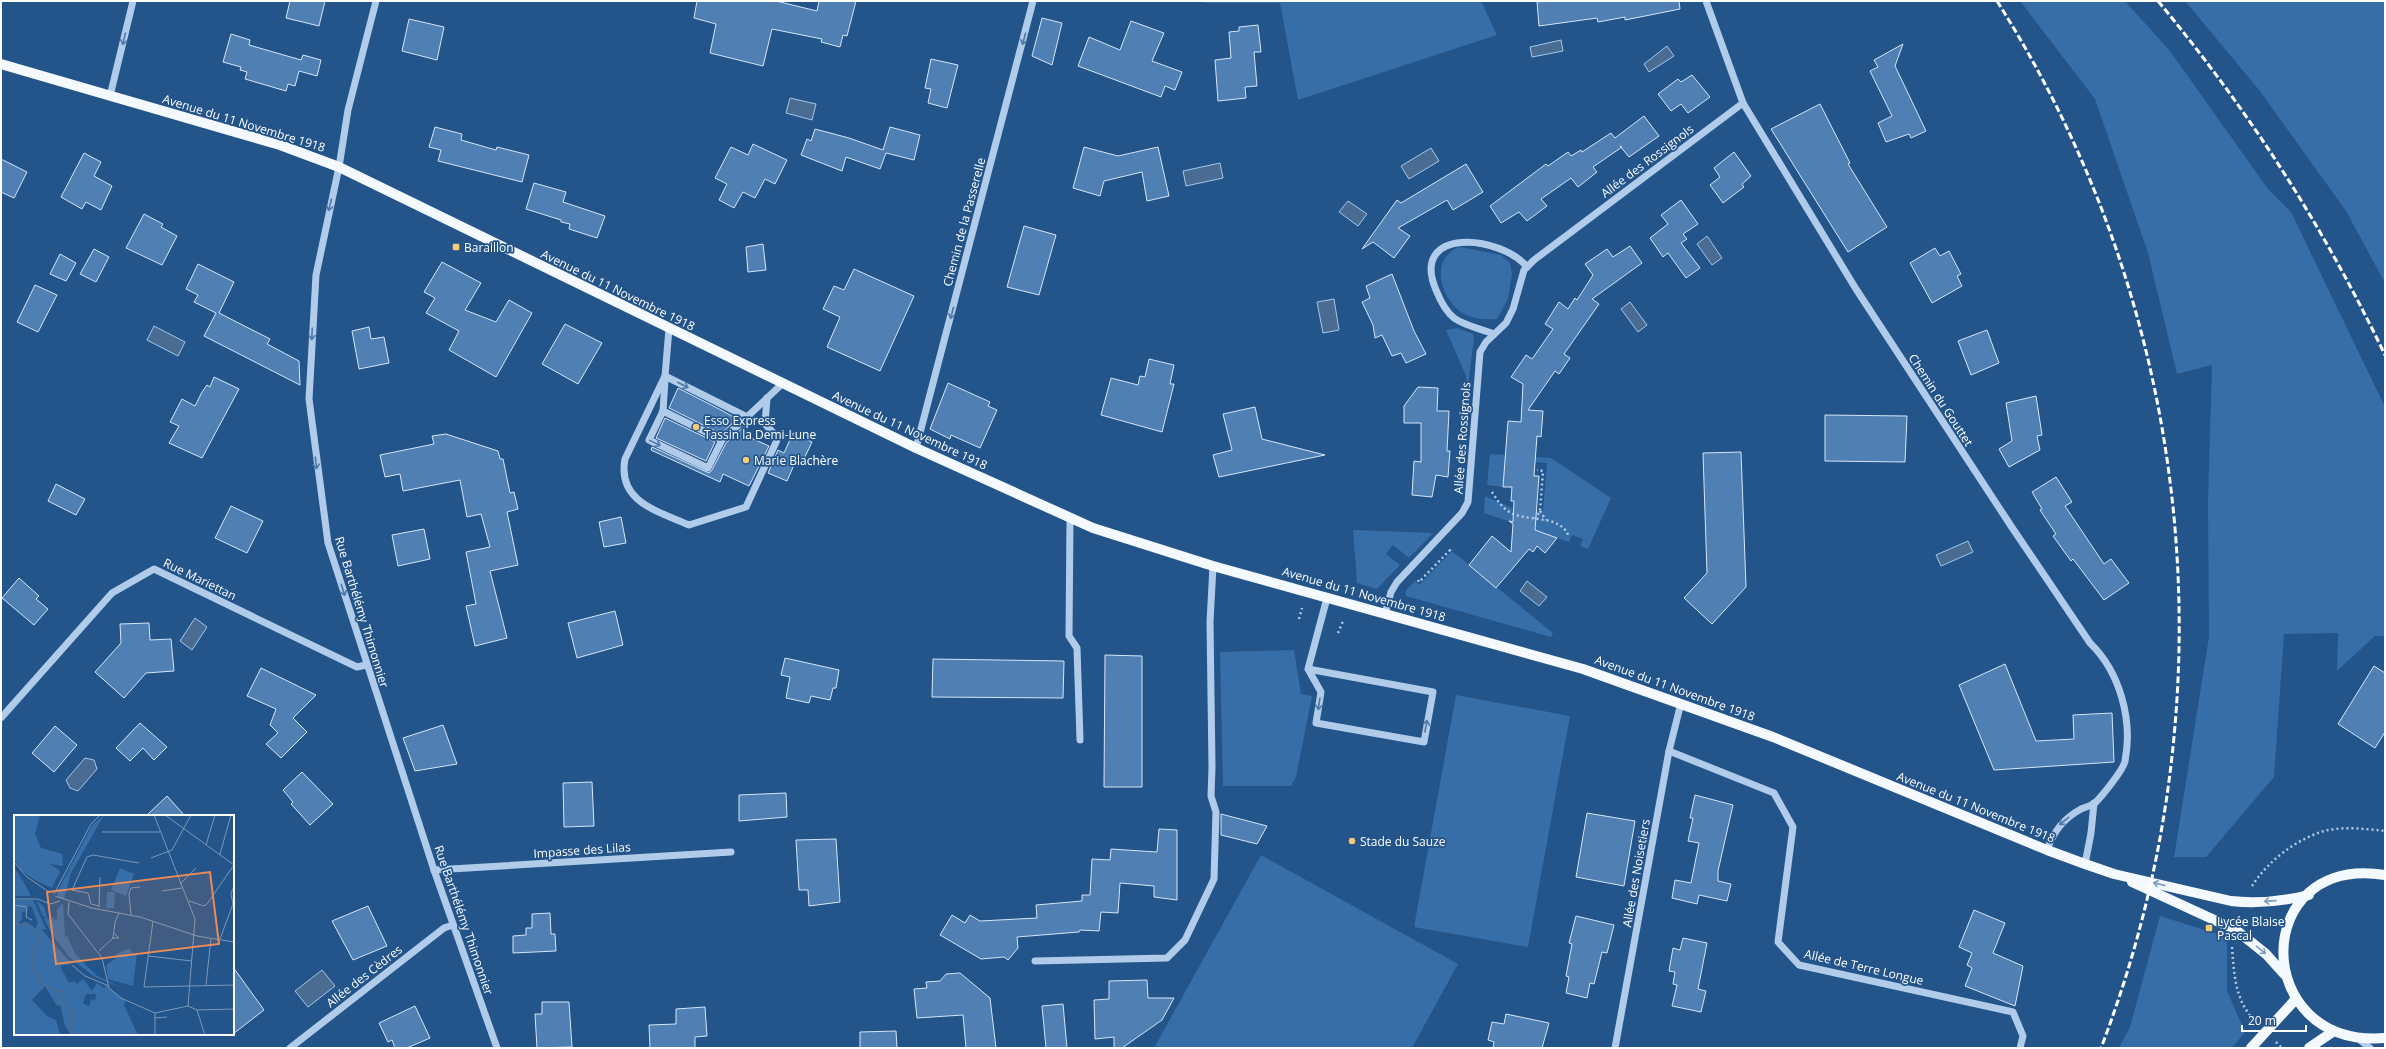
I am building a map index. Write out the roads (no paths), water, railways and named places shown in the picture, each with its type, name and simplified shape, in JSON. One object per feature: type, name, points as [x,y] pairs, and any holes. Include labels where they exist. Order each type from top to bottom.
[{"type":"main road","name":"Avenue du 11 Novembre 1918","points":[[1,64],[286,147],[339,167],[782,384],[916,448],[1070,518],[1136,543],[1213,566],[1583,669],[1773,737],[2047,850],[2114,874],[2236,930],[2266,954],[2284,974]]},
{"type":"main road","points":[[2385,875],[2370,873],[2343,876],[2322,885],[2309,895],[2299,906],[2286,931],[2282,946],[2284,974],[2294,1001],[2310,1019],[2331,1033],[2360,1040],[2385,1038]]},
{"type":"main road","name":"Avenue du 11 Novembre 1918","points":[[2114,874],[2231,901],[2245,902],[2290,899],[2309,895]]},
{"type":"main road","points":[[2251,1048],[2294,1001]]},
{"type":"main road","points":[[2309,1048],[2331,1033]]},
{"type":"street","points":[[110,96],[133,1]]},
{"type":"street","name":"Rue Barthélémy Thimonnier","points":[[376,1],[348,110],[339,167],[316,275],[309,399],[328,542],[366,665],[434,870],[497,1048]]},
{"type":"street","name":"Chemin de la Passerelle","points":[[916,448],[1033,1]]},
{"type":"street","name":"Chemin du Gouttet","points":[[1706,1],[1743,103],[1856,289],[2011,526],[2090,642],[2100,653],[2121,690],[2127,729],[2125,762],[2094,803],[2061,823],[2053,833],[2047,850]]},
{"type":"street","name":"Allée des Rossignols","points":[[1385,614],[1391,592],[1398,582],[1458,518],[1468,502],[1480,352],[1494,334],[1506,323],[1513,309],[1522,275],[1527,267],[1564,236],[1743,103]]},
{"type":"street","points":[[1494,334],[1455,318],[1447,310],[1433,282],[1431,271],[1434,259],[1449,243],[1464,241],[1504,250],[1520,259],[1527,267]]},
{"type":"street","points":[[668,329],[663,410],[649,440],[708,468],[722,440],[782,384]]},
{"type":"street","points":[[665,376],[625,459],[623,470],[630,493],[640,502],[689,525],[746,507],[778,438],[765,424],[767,398]]},
{"type":"street","points":[[665,376],[747,417]]},
{"type":"street","points":[[663,410],[722,440]]},
{"type":"street","points":[[1070,518],[1069,636],[1077,648],[1080,740]]},
{"type":"street","points":[[1035,961],[1167,958],[1185,940],[1214,879],[1216,812],[1210,796],[1212,767],[1210,622],[1213,566]]},
{"type":"street","name":"Rue Mariettan","points":[[1,718],[112,593],[154,569],[357,667],[366,665]]},
{"type":"street","points":[[1308,669],[1433,692],[1424,742],[1316,723],[1321,692],[1308,669],[1327,598]]},
{"type":"street","name":"Allée des Noisetiers","points":[[1615,1048],[1669,751],[1681,703]]},
{"type":"street","name":"Allée de Terre Longue","points":[[1669,751],[1774,793],[1793,827],[1778,942],[1799,965],[2013,1012],[2024,1036],[2020,1048]]},
{"type":"street","points":[[2085,864],[2091,833],[2094,803]]},
{"type":"street","name":"Impasse des Lilas","points":[[434,870],[731,852]]},
{"type":"street","name":"Allée des Cèdres","points":[[290,1048],[444,928],[453,924]]},
{"type":"street","points":[[2360,1040],[2370,1048]]},
{"type":"railway","points":[[1997,1],[2064,122],[2116,248],[2152,379],[2174,512],[2179,647],[2169,782],[2143,916],[2101,1048]]},
{"type":"railway","points":[[2158,1],[2192,43],[2254,127],[2282,170],[2336,260],[2385,355]]},
{"type":"place","name":"Baraillon","points":[[456,247]]},
{"type":"place","name":"Esso Express Tassin la Demi-Lune","points":[[696,427]]},
{"type":"place","name":"Marie Blachère","points":[[746,460]]},
{"type":"place","name":"Stade du Sauze","points":[[1352,841]]},
{"type":"place","name":"Lycée Blaise Pascal","points":[[2209,928]]}]
